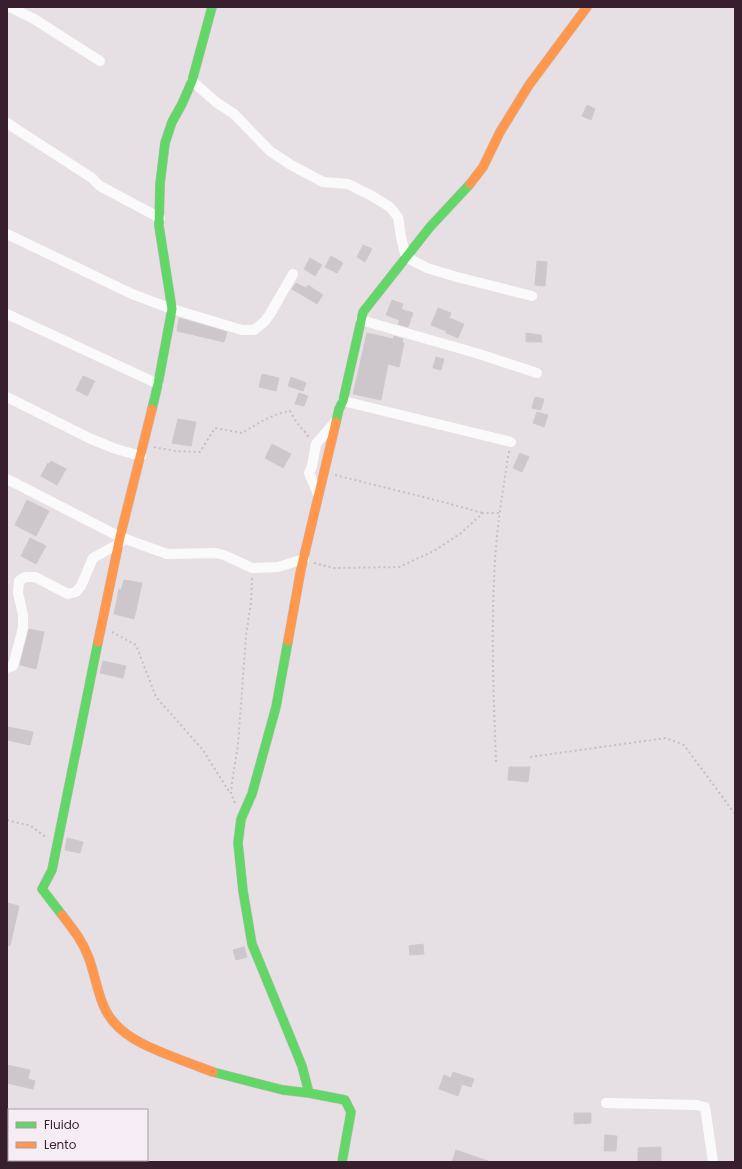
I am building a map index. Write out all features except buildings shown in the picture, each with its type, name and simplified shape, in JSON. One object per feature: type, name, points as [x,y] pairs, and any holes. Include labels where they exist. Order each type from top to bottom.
[{"type":"street","points":[[10,7],[34,19],[100,61]]},
{"type":"street","points":[[212,7],[192,81],[172,122],[165,143],[160,184],[160,226],[172,309],[158,384],[120,540],[101,626],[52,870],[42,889],[81,939],[89,957],[96,984],[106,1011],[115,1024],[124,1033],[146,1046],[211,1071],[283,1090],[345,1100],[351,1112],[342,1162]]},
{"type":"street","points":[[309,1093],[302,1066],[252,944],[243,891],[238,843],[241,819],[252,794],[276,707],[318,494],[339,409],[343,401],[363,312],[430,227],[466,189],[483,167],[500,132],[525,92],[587,7]]},
{"type":"street","points":[[192,81],[205,93],[234,114],[270,151],[291,165],[324,182],[348,184],[390,207],[398,217],[406,257],[427,268],[456,277],[532,296]]},
{"type":"street","points":[[7,123],[92,178],[100,186],[160,218]]},
{"type":"street","points":[[7,234],[132,294],[172,309],[242,330],[254,330],[264,322],[293,274]]},
{"type":"street","points":[[7,314],[158,384]]},
{"type":"street","points":[[361,320],[479,354],[537,373]]},
{"type":"street","points":[[7,397],[91,439],[116,449],[141,456]]},
{"type":"street","points":[[343,401],[511,442]]},
{"type":"street","points":[[318,494],[309,473],[312,466],[316,444],[337,421]]},
{"type":"street","points":[[7,479],[120,540],[167,554],[185,555],[208,553],[224,555],[252,568],[278,567],[304,559]]},
{"type":"street","points":[[7,668],[14,666],[24,628],[23,615],[18,593],[19,582],[25,577],[35,576],[68,594],[76,592],[81,586],[93,558],[120,540]]},
{"type":"street","points":[[606,1103],[697,1105],[705,1107],[713,1162]]},
{"type":"path","points":[[143,445],[174,451],[200,452],[215,428],[242,434],[266,419],[282,412],[290,411],[297,423],[316,444]]},
{"type":"path","points":[[496,762],[492,670],[494,582],[499,513],[511,442]]},
{"type":"path","points":[[323,475],[336,475],[483,513],[499,513]]},
{"type":"path","points":[[304,559],[334,568],[399,567],[434,551],[461,533],[483,513]]},
{"type":"path","points":[[231,794],[238,745],[246,636],[251,602],[252,568]]},
{"type":"path","points":[[101,626],[136,645],[156,697],[203,750],[231,794],[241,819]]},
{"type":"path","points":[[530,757],[666,738],[684,745],[735,814]]},
{"type":"path","points":[[7,820],[31,826],[57,845]]},
{"type":"traffic: fast","points":[[152,409],[172,309],[159,226],[160,184],[165,143],[172,122],[192,81],[212,7]]},
{"type":"traffic: fast","points":[[336,422],[339,409],[343,401],[363,312],[430,227],[470,184]]},
{"type":"traffic: fast","points":[[288,641],[276,707],[252,794],[241,819],[238,843],[243,891],[252,944],[302,1066],[309,1093]]},
{"type":"traffic: fast","points":[[62,915],[42,889],[52,870],[98,642]]},
{"type":"traffic: fast","points":[[213,1072],[283,1090],[345,1100],[351,1112],[342,1162]]},
{"type":"traffic: slow","points":[[470,184],[483,167],[500,132],[529,85],[587,7]]},
{"type":"traffic: slow","points":[[98,642],[120,537],[152,409]]},
{"type":"traffic: slow","points":[[288,641],[301,569],[336,422]]},
{"type":"traffic: slow","points":[[62,915],[86,950],[98,991],[106,1011],[112,1021],[120,1029],[139,1042],[213,1072]]}]
